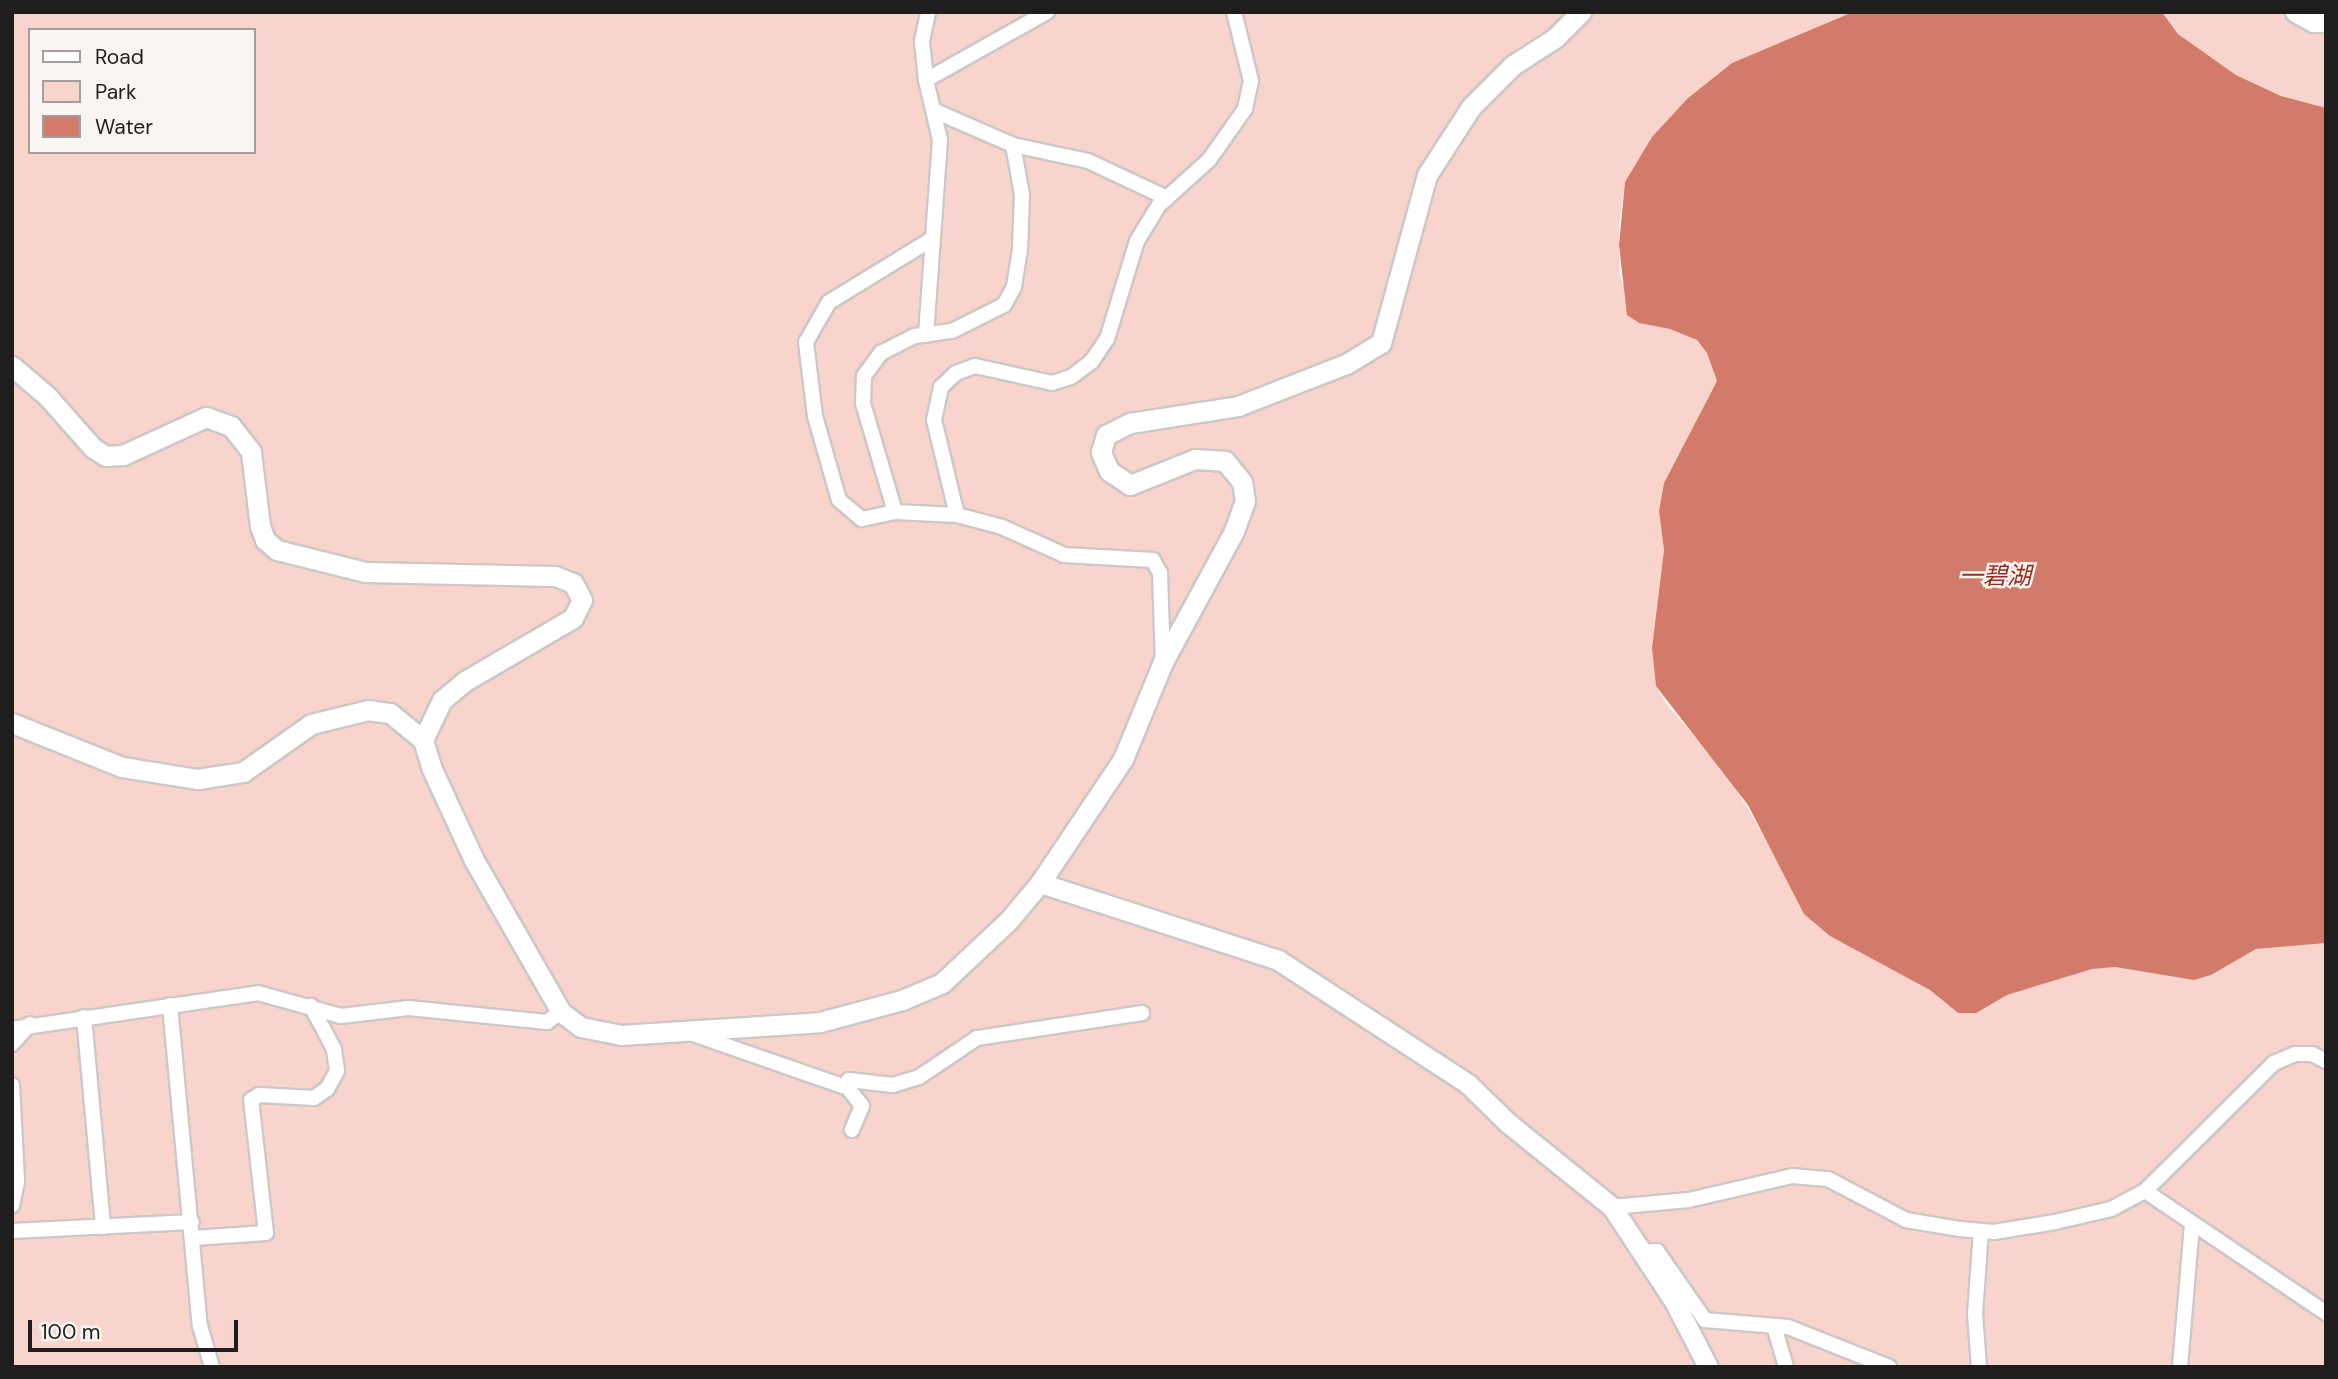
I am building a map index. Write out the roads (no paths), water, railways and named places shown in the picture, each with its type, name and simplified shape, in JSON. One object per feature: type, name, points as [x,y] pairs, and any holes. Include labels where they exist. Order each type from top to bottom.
[{"type":"street","points":[[926,335],[940,140],[926,80],[922,41],[928,12]]},
{"type":"street","points":[[926,80],[1047,12]]},
{"type":"street","points":[[957,515],[934,420],[942,387],[956,373],[975,366],[1052,383],[1071,377],[1092,361],[1107,339],[1137,241],[1167,198],[1209,160],[1245,109],[1251,81],[1234,12]]},
{"type":"street","points":[[12,723],[122,766],[198,779],[243,772],[311,724],[368,710],[390,713],[423,740],[431,767],[474,860],[562,1012],[582,1027],[621,1035],[820,1023],[932,988],[975,954],[1040,883],[1123,759],[1163,662],[1234,531],[1245,501],[1242,482],[1224,461],[1195,459],[1130,485],[1109,471],[1101,452],[1106,435],[1130,423],[1238,406],[1346,364],[1381,343],[1427,175],[1471,107],[1513,65],[1555,38],[1581,12]]},
{"type":"street","points":[[2295,12],[2312,22],[2326,22]]},
{"type":"street","points":[[935,111],[1013,145],[1088,161],[1167,198]]},
{"type":"street","points":[[895,512],[863,403],[864,376],[881,353],[926,335],[952,331],[981,319],[1004,305],[1014,288],[1022,195],[1013,145]]},
{"type":"street","points":[[932,239],[829,302],[806,342],[815,416],[839,500],[862,519],[895,512],[957,515],[1002,527],[1064,555],[1153,560],[1160,573],[1163,662]]},
{"type":"street","points":[[12,366],[48,397],[93,448],[106,456],[123,455],[206,417],[231,426],[251,452],[260,526],[265,540],[277,550],[365,572],[555,576],[573,583],[582,600],[573,618],[465,681],[442,700],[423,740]]},
{"type":"street","points":[[1040,883],[1278,960],[1468,1084],[1508,1123],[1612,1207],[1674,1301],[1708,1367]]},
{"type":"street","points":[[12,1029],[30,1024],[258,993],[341,1016],[409,1008],[547,1022],[562,1012]]},
{"type":"street","points":[[170,1005],[194,1238],[200,1326],[212,1367]]},
{"type":"street","points":[[194,1238],[266,1233],[251,1100],[259,1095],[314,1098],[327,1089],[337,1071],[334,1049],[311,1006]]},
{"type":"street","points":[[848,1088],[849,1080],[894,1085],[919,1077],[977,1038],[1142,1013]]},
{"type":"street","points":[[84,1017],[103,1227]]},
{"type":"street","points":[[12,1044],[30,1024]]},
{"type":"street","points":[[689,1032],[848,1088],[862,1107],[852,1130]]},
{"type":"street","points":[[1612,1207],[1689,1200],[1792,1176],[1828,1179],[1906,1220],[1981,1231],[2111,1209],[2145,1191],[2274,1063],[2295,1054],[2312,1054],[2326,1061]]},
{"type":"street","points":[[12,1085],[17,1182],[12,1205]]},
{"type":"street","points":[[2145,1191],[2326,1313]]},
{"type":"street","points":[[12,1231],[192,1222]]},
{"type":"street","points":[[2180,1367],[2192,1223]]},
{"type":"street","points":[[1979,1367],[1975,1314],[1981,1231]]},
{"type":"street","points":[[1642,1252],[1657,1251],[1705,1320],[1788,1327],[1889,1367]]},
{"type":"street","points":[[1774,1326],[1786,1367]]},
{"type":"water","name":"一碧湖","points":[[1853,12],[2162,12],[2178,34],[2236,75],[2281,96],[2326,108],[2326,943],[2256,949],[2211,975],[2194,980],[2115,967],[2092,969],[2007,995],[1976,1013],[1958,1013],[1930,990],[1830,936],[1804,914],[1748,805],[1656,686],[1652,648],[1664,550],[1659,511],[1664,483],[1717,381],[1707,353],[1697,340],[1670,329],[1639,323],[1627,315],[1619,245],[1625,182],[1652,137],[1688,98],[1732,63]]}]
